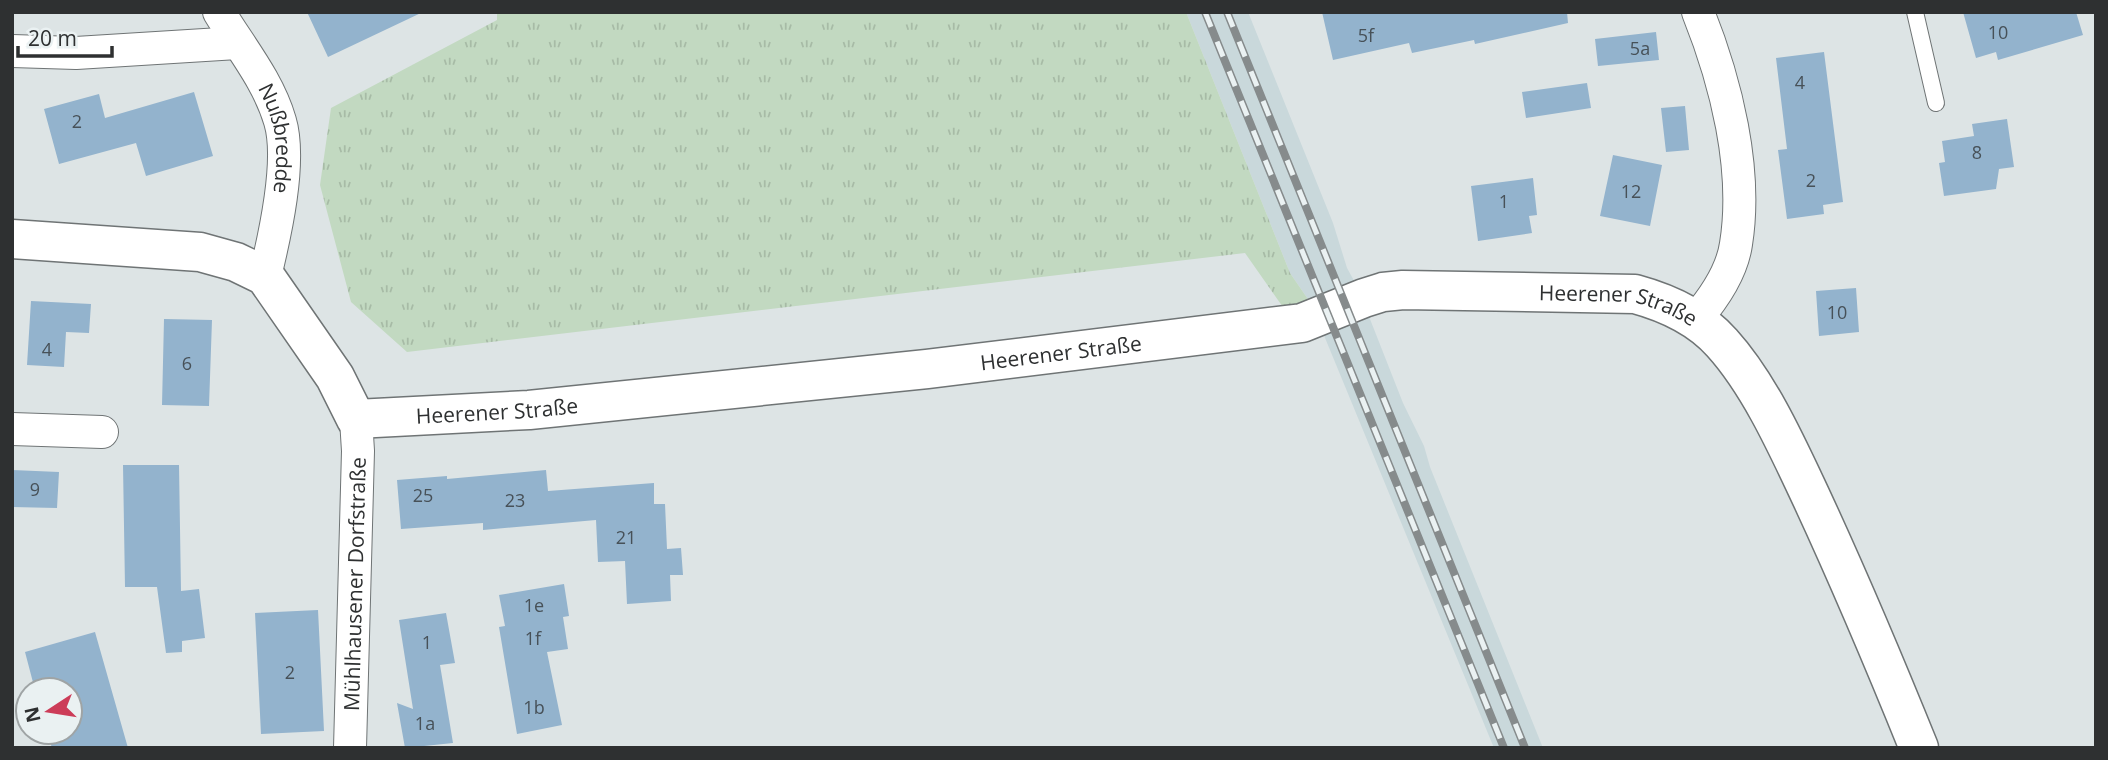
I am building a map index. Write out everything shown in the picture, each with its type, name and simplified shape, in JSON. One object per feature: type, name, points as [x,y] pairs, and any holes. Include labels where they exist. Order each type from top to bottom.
[{"type":"street","name":"Nußbredde","points":[[219,12],[261,77],[280,122],[284,158],[274,235],[265,276]]},
{"type":"street","points":[[1696,319],[1712,300],[1724,279],[1736,246],[1738,210],[1737,154],[1706,14]]},
{"type":"street","points":[[12,51],[76,52],[237,43]]},
{"type":"street","points":[[12,240],[200,252],[236,262],[265,276],[335,377],[356,419]]},
{"type":"street","name":"Heerener Straße","points":[[356,419],[529,410],[981,363],[1302,323],[1383,292],[1403,290],[1635,294],[1664,302],[1696,319],[1722,342],[1742,369],[1780,432],[1854,590],[1919,748]]},
{"type":"street","name":"Mühlhausener Dorfstraße","points":[[350,748],[358,451],[356,419]]},
{"type":"street","points":[[12,429],[102,432]]},
{"type":"lane","points":[[1915,12],[1936,103]]},
{"type":"shaded area","points":[[1186,12],[1248,12],[1333,223],[1347,268],[1357,286],[1312,305],[1290,273]]},
{"type":"shaded area","points":[[1368,314],[1403,403],[1424,446],[1430,467],[1543,748],[1494,748],[1323,333]]},
{"type":"green space","points":[[497,12],[1186,12],[1290,273],[1312,305],[1285,310],[1245,253],[407,352],[351,302],[320,185],[331,108],[497,20]]},
{"type":"building","points":[[307,12],[423,12],[328,57]]},
{"type":"building","points":[[1322,12],[1567,12],[1568,23],[1475,44],[1474,40],[1412,53],[1409,43],[1333,60]]},
{"type":"building","points":[[1963,12],[2076,12],[2083,35],[1998,60],[1996,52],[1976,58]]},
{"type":"building","points":[[1656,32],[1659,60],[1598,66],[1595,39]]},
{"type":"building","points":[[1824,52],[1843,202],[1823,205],[1824,214],[1787,219],[1778,150],[1787,149],[1776,58]]},
{"type":"building","points":[[1587,83],[1591,108],[1526,118],[1522,92]]},
{"type":"building","points":[[194,92],[213,156],[146,176],[136,143],[59,164],[44,109],[99,94],[105,118]]},
{"type":"building","points":[[1685,106],[1689,150],[1666,152],[1661,108]]},
{"type":"building","points":[[2007,119],[2014,167],[1999,169],[1996,189],[1944,196],[1939,163],[1945,162],[1942,141],[1974,136],[1972,124]]},
{"type":"building","points":[[1613,155],[1662,165],[1650,226],[1600,216]]},
{"type":"building","points":[[1533,178],[1537,215],[1529,216],[1532,233],[1478,241],[1471,186]]},
{"type":"building","points":[[1856,288],[1859,332],[1819,336],[1816,291]]},
{"type":"building","points":[[31,301],[91,304],[89,333],[66,332],[64,367],[27,365]]},
{"type":"building","points":[[164,319],[212,320],[209,406],[162,405]]},
{"type":"building","points":[[123,465],[179,465],[181,591],[199,589],[205,638],[182,641],[182,652],[166,653],[157,587],[125,587]]},
{"type":"building","points":[[12,470],[59,472],[57,508],[12,507]]},
{"type":"building","points":[[546,470],[548,491],[654,483],[654,504],[665,504],[667,549],[681,548],[683,575],[670,575],[671,601],[627,604],[625,561],[598,562],[596,520],[483,530],[483,523],[401,529],[397,480],[447,476],[447,479]]},
{"type":"building","points":[[564,584],[569,616],[563,617],[568,649],[547,652],[562,725],[517,734],[499,627],[505,626],[499,595]]},
{"type":"building","points":[[318,610],[324,731],[261,734],[255,613]]},
{"type":"building","points":[[446,613],[455,663],[440,665],[453,743],[405,748],[397,703],[413,709],[399,620]]},
{"type":"building","points":[[95,632],[128,748],[52,748],[84,746],[84,676],[31,676],[25,652]]},
{"type":"railway","points":[[1205,12],[1504,748]]},
{"type":"railway","points":[[1227,12],[1525,748]]}]
